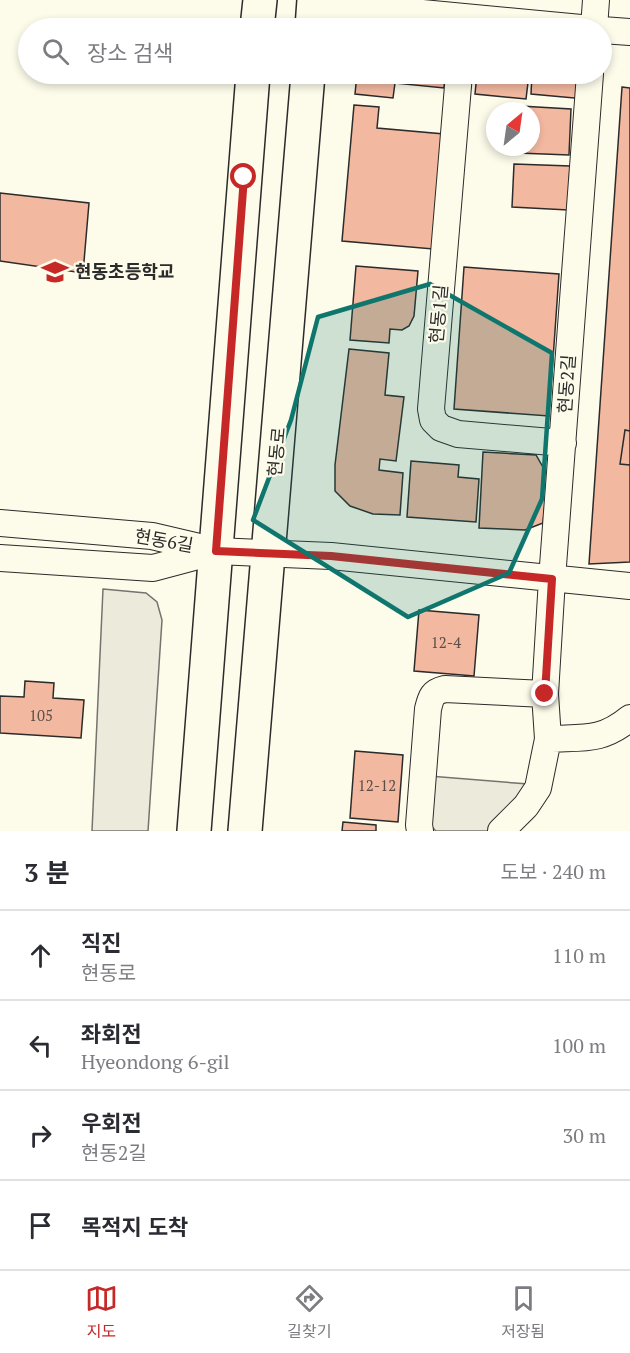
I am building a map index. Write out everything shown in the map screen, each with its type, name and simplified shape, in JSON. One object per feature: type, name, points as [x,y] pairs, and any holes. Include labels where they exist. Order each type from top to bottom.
[{"type":"main road","points":[[258,18],[260,0]]},
{"type":"main road","points":[[194,831],[252,84]]},
{"type":"main road","name":"현동로","points":[[245,831],[307,84]]},
{"type":"street","points":[[595,18],[596,0]]},
{"type":"street","points":[[313,12],[339,4],[492,18]]},
{"type":"street","points":[[612,31],[630,32]]},
{"type":"street","name":"현동1길","points":[[458,84],[431,409],[433,420],[441,428],[458,434],[563,443]]},
{"type":"street","name":"현동2길","points":[[501,831],[526,806],[538,788],[548,739],[545,694],[552,579],[589,84]]},
{"type":"street","name":"현동6길","points":[[0,523],[152,536],[216,551]]},
{"type":"street","points":[[216,551],[331,556],[630,586]]},
{"type":"street","name":"현동6길","points":[[0,558],[153,568],[216,551]]},
{"type":"street","points":[[420,831],[428,709],[435,691],[445,689],[545,694]]},
{"type":"street","points":[[548,739],[587,739],[606,735],[630,718]]},
{"type":"highlighted area","points":[[430,284],[552,353],[542,499],[509,573],[408,617],[253,520],[291,420],[318,317]]},
{"type":"shaded area","points":[[103,589],[146,593],[157,602],[162,620],[148,831],[92,831]]},
{"type":"shaded area","points":[[429,776],[528,784],[492,831],[436,831],[428,823]]},
{"type":"building","points":[[356,84],[395,84],[393,98],[355,94]]},
{"type":"building","points":[[405,84],[444,84],[444,88]]},
{"type":"building","points":[[476,84],[528,84],[526,99],[475,94]]},
{"type":"building","points":[[532,84],[586,84],[585,99],[531,94]]},
{"type":"building","points":[[622,87],[630,88],[630,431],[625,430],[620,464],[630,465],[630,562],[589,564]]},
{"type":"building","points":[[354,105],[379,107],[377,128],[444,134],[433,249],[342,241]]},
{"type":"building","points":[[540,107],[571,109],[569,155],[540,154]]},
{"type":"building","points":[[514,164],[570,166],[568,210],[512,207]]},
{"type":"building","points":[[0,193],[89,203],[83,273],[0,261]]},
{"type":"building","points":[[356,266],[418,271],[414,316],[409,326],[402,330],[390,329],[389,343],[350,340]]},
{"type":"building","points":[[464,267],[559,274],[549,416],[454,409]]},
{"type":"building","points":[[349,349],[389,353],[385,395],[404,397],[396,461],[380,459],[379,470],[403,473],[400,515],[373,514],[350,506],[335,491],[335,465]]},
{"type":"building","points":[[625,430],[630,431],[630,465],[620,464]]},
{"type":"building","points":[[483,452],[536,455],[548,476],[543,523],[525,530],[479,528]]},
{"type":"building","points":[[411,461],[459,465],[458,477],[479,479],[476,522],[407,517]]},
{"type":"building","points":[[419,610],[479,615],[474,676],[414,671]]},
{"type":"building","points":[[25,681],[54,683],[53,698],[84,700],[81,738],[0,733],[0,696],[24,697]]},
{"type":"building","points":[[355,751],[403,755],[398,822],[350,818]]},
{"type":"building","points":[[343,822],[376,825],[376,831],[342,831]]},
{"type":"place","name":"현동초등학교","points":[[55,272]]},
{"type":"route","points":[[244,177],[216,551],[331,556],[552,579],[545,694]]}]
